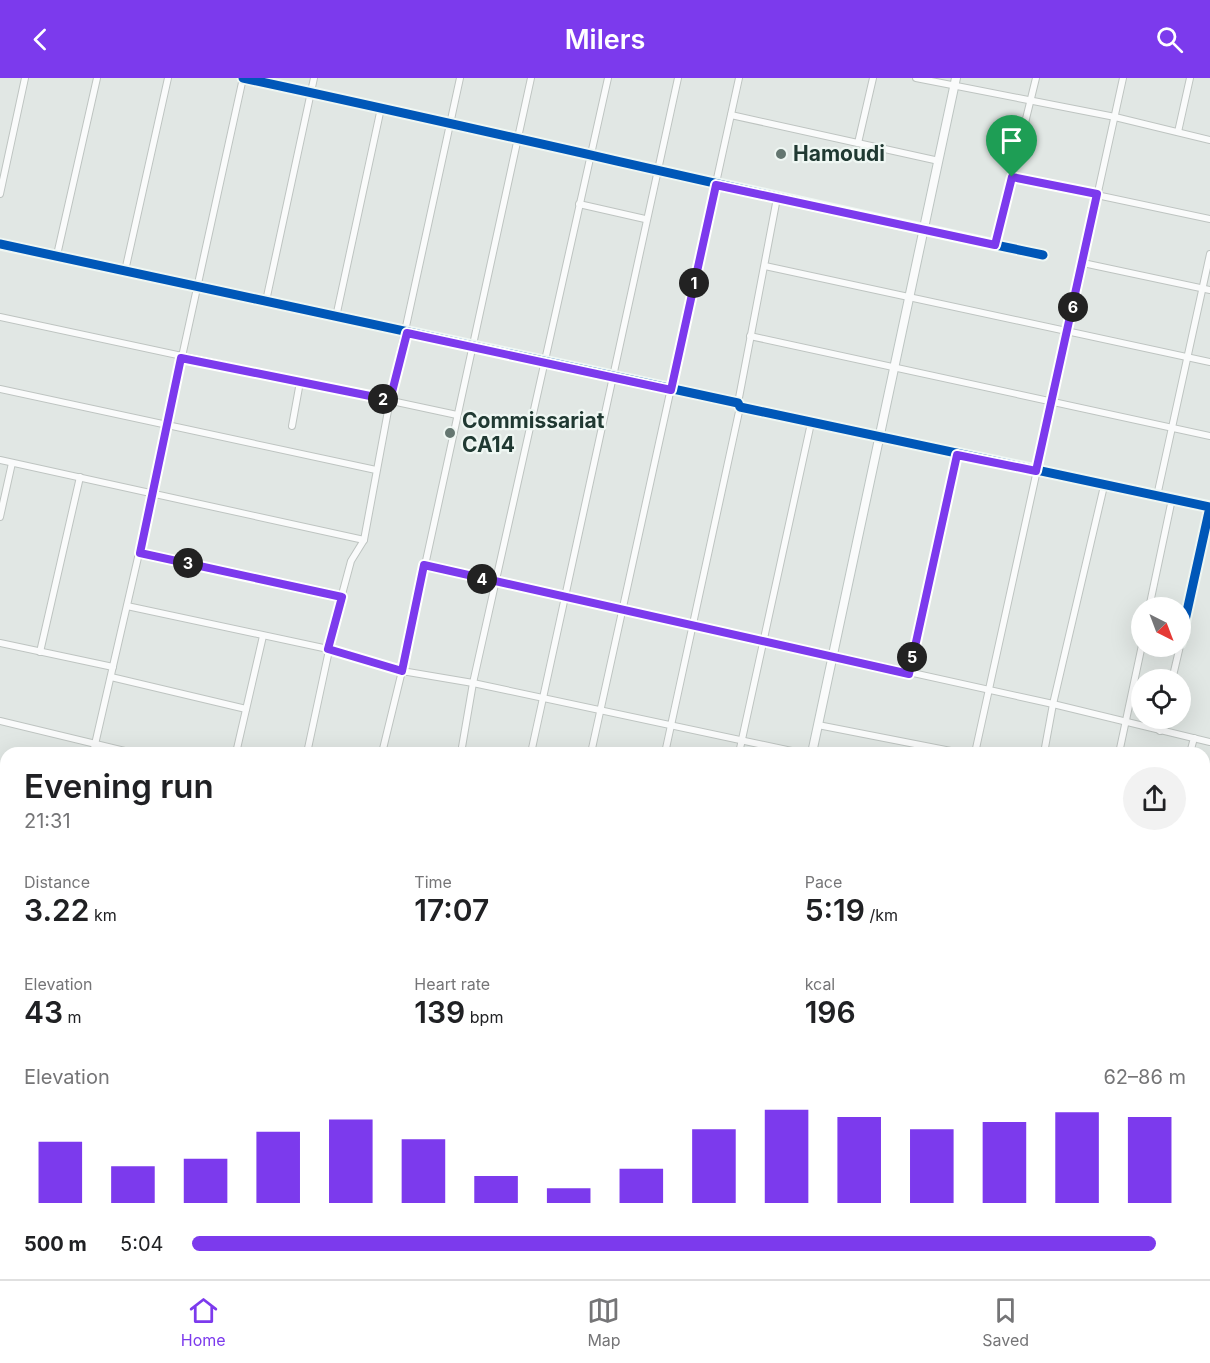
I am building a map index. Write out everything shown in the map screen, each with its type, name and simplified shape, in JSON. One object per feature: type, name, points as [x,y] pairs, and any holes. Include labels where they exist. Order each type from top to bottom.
[{"type":"street","points":[[0,194],[2,170],[25,78]]},
{"type":"street","points":[[57,255],[97,78]]},
{"type":"street","points":[[125,271],[168,78]]},
{"type":"street","points":[[96,745],[243,78],[591,154],[716,185],[1043,255]]},
{"type":"street","points":[[266,302],[314,78]]},
{"type":"street","points":[[308,747],[328,649],[351,561],[364,540],[390,400],[407,333],[460,78]]},
{"type":"street","points":[[383,747],[474,347],[531,78]]},
{"type":"street","points":[[462,747],[473,683],[608,78]]},
{"type":"street","points":[[532,747],[613,378],[645,219],[678,78]]},
{"type":"street","points":[[592,747],[740,78]]},
{"type":"street","points":[[858,143],[873,78]]},
{"type":"street","points":[[915,78],[955,82],[1030,101],[1115,117],[1210,140]]},
{"type":"street","points":[[995,245],[1036,78]]},
{"type":"street","points":[[976,747],[1051,400],[1124,78]]},
{"type":"street","points":[[1178,132],[1190,78]]},
{"type":"street","points":[[813,747],[955,82]]},
{"type":"street","points":[[336,317],[381,108]]},
{"type":"street","points":[[731,115],[939,161]]},
{"type":"street","points":[[1012,177],[1210,219]]},
{"type":"street","points":[[667,747],[739,405],[777,198]]},
{"type":"street","points":[[579,204],[645,219]]},
{"type":"street","points":[[0,244],[671,390],[957,455],[1210,507],[1190,597]]},
{"type":"street","points":[[1157,496],[1210,254]]},
{"type":"street","points":[[1083,263],[1210,290]]},
{"type":"street","points":[[765,266],[1210,362]]},
{"type":"street","points":[[0,317],[457,416]]},
{"type":"street","points":[[750,336],[1210,436]]},
{"type":"street","points":[[292,426],[300,382]]},
{"type":"street","points":[[0,389],[376,470]]},
{"type":"street","points":[[740,747],[811,423]]},
{"type":"street","points":[[909,674],[957,455]]},
{"type":"street","points":[[0,460],[364,540]]},
{"type":"street","points":[[0,517],[12,463]]},
{"type":"street","points":[[40,652],[80,477]]},
{"type":"street","points":[[1045,747],[1104,486]]},
{"type":"street","points":[[1151,597],[1172,500]]},
{"type":"street","points":[[140,553],[342,597]]},
{"type":"street","points":[[424,565],[621,610],[763,639],[990,692],[1053,704],[1210,742]]},
{"type":"street","points":[[127,606],[328,649],[402,671],[473,683],[774,747]]},
{"type":"street","points":[[237,747],[263,636]]},
{"type":"street","points":[[0,643],[113,667]]},
{"type":"street","points":[[1120,747],[1139,657]]},
{"type":"street","points":[[111,677],[246,709]]},
{"type":"street","points":[[0,722],[105,747]]},
{"type":"street","points":[[818,724],[931,747]]},
{"type":"street","points":[[1192,747],[1194,738]]},
{"type":"cycle path","points":[[243,78],[1043,255]]},
{"type":"cycle path","points":[[0,244],[738,403],[740,407],[1210,507],[1190,597]]},
{"type":"place","name":"Hamoudi","points":[[781,154]]},
{"type":"place","name":"Commissariat CA14","points":[[450,433]]},
{"type":"route","points":[[1012,177],[1097,194],[1083,263],[1036,471],[957,455],[909,674],[763,639],[621,610],[424,565],[402,671],[328,649],[342,597],[140,553],[181,358],[390,400],[407,333],[671,390],[716,185],[995,245],[1012,177]]}]
